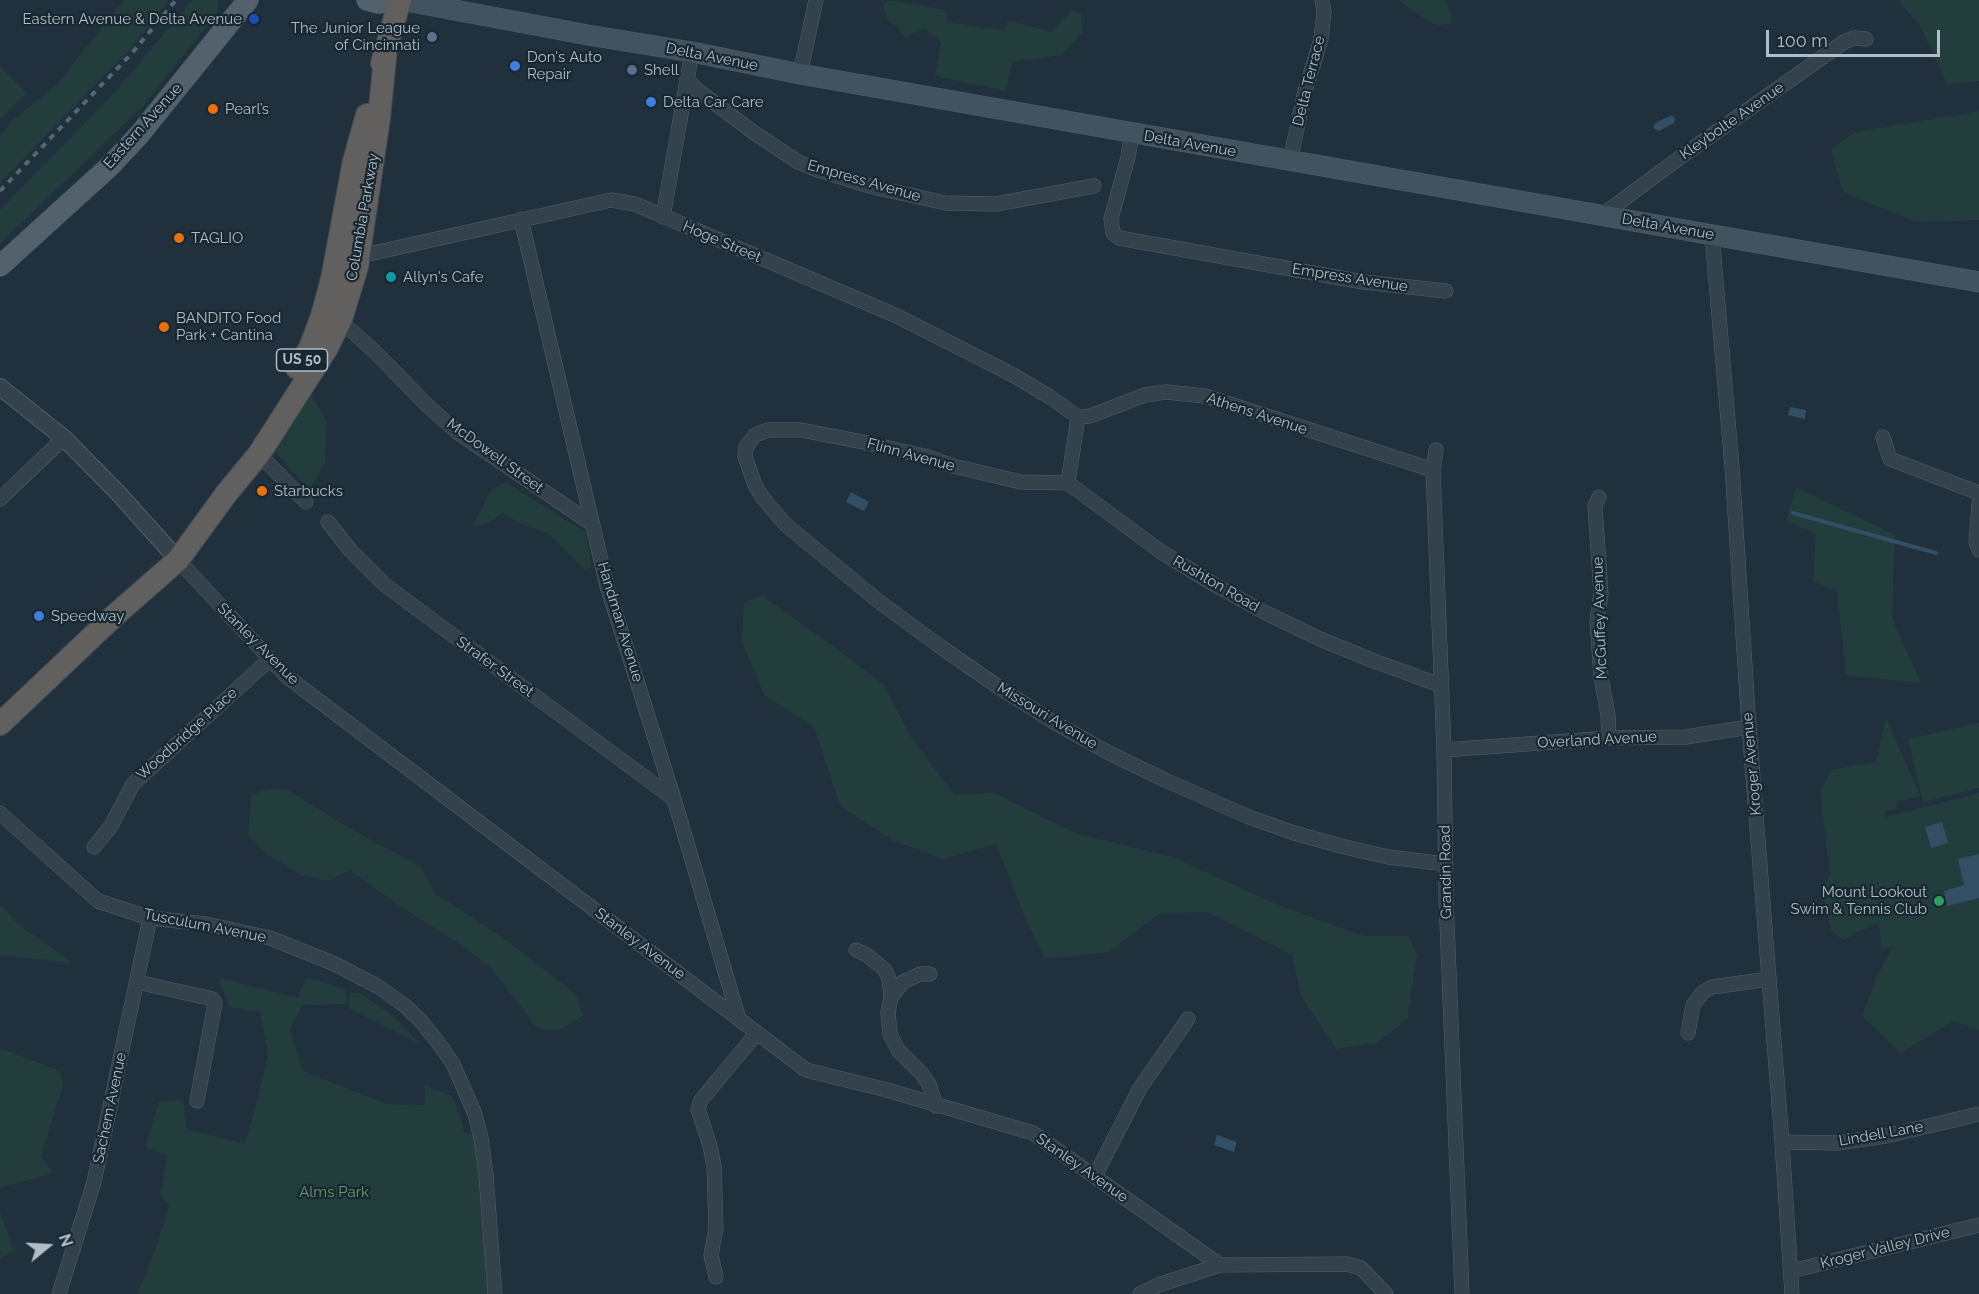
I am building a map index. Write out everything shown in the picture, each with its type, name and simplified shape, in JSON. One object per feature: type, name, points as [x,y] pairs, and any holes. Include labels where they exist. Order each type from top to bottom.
[{"type":"highway","name":"Columbia Parkway","points":[[226,494],[240,461],[332,315],[357,267],[348,251],[344,212],[360,142],[400,0]]},
{"type":"highway","name":"Columbia Parkway","points":[[348,251],[379,118],[386,48]]},
{"type":"highway","name":"Columbia Parkway","points":[[0,724],[114,616],[178,560],[226,494],[259,454],[327,348],[332,315]]},
{"type":"main road","name":"Delta Avenue","points":[[367,0],[378,3],[400,0],[692,52],[800,74],[1979,282]]},
{"type":"main road","name":"Eastern Avenue","points":[[0,266],[110,166],[140,135],[243,3]]},
{"type":"street","points":[[800,74],[816,0]]},
{"type":"street","name":"Delta Terrace","points":[[1290,161],[1305,91],[1321,39],[1324,12],[1322,0]]},
{"type":"street","name":"Kleybolte Avenue","points":[[1601,216],[1844,42],[1854,38],[1866,39]]},
{"type":"street","points":[[663,217],[692,52]]},
{"type":"street","name":"Empress Avenue","points":[[687,79],[696,89],[753,132],[798,162],[873,187],[946,203],[996,204],[1094,186]]},
{"type":"street","name":"Empress Avenue","points":[[1132,133],[1112,219],[1113,233],[1119,238],[1363,282],[1446,291]]},
{"type":"street","name":"Hoge Street","points":[[348,251],[369,254],[611,200],[635,204],[897,316],[1013,375],[1078,417]]},
{"type":"street","name":"Handman Avenue","points":[[521,219],[608,586],[739,1019]]},
{"type":"street","name":"Kroger Avenue","points":[[1712,235],[1732,467],[1749,727],[1792,1294]]},
{"type":"street","name":"McDowell Street","points":[[332,315],[457,432],[592,524]]},
{"type":"street","name":"Stanley Avenue","points":[[0,387],[64,438],[119,494],[270,659],[298,686],[806,1070],[887,1090],[1033,1133],[1220,1265]]},
{"type":"street","name":"Athens Avenue","points":[[1078,417],[1090,416],[1145,395],[1166,392],[1205,396],[1433,471]]},
{"type":"street","points":[[1068,483],[1078,417]]},
{"type":"street","name":"Flinn Avenue","points":[[755,435],[768,430],[801,430],[874,444],[1021,482],[1068,483]]},
{"type":"street","name":"Missouri Avenue","points":[[755,435],[746,447],[745,457],[749,470],[763,498],[785,524],[877,600],[1018,700],[1111,754],[1249,817],[1341,846],[1388,856],[1446,864]]},
{"type":"street","points":[[1883,436],[1890,459],[1979,493]]},
{"type":"street","points":[[0,499],[64,438]]},
{"type":"street","name":"Grandin Road","points":[[1436,450],[1433,471],[1444,750],[1446,898],[1462,1294]]},
{"type":"street","points":[[259,454],[306,502]]},
{"type":"street","name":"Rushton Road","points":[[1068,483],[1160,551],[1262,611],[1374,662],[1440,684]]},
{"type":"street","name":"McGuffey Avenue","points":[[1599,497],[1595,506],[1601,594],[1597,621],[1609,738]]},
{"type":"street","points":[[1979,504],[1976,542],[1979,550]]},
{"type":"street","name":"Strafer Street","points":[[328,522],[351,551],[385,585],[674,799]]},
{"type":"street","name":"Woodbridge Place","points":[[94,847],[111,826],[133,784],[270,659]]},
{"type":"street","name":"Overland Avenue","points":[[1444,750],[1609,738],[1686,737],[1749,727]]},
{"type":"street","name":"Tusculum Avenue","points":[[0,813],[98,901],[150,918],[231,928],[280,942],[335,964],[379,987],[420,1020],[453,1064],[475,1114],[484,1148],[495,1294]]},
{"type":"street","name":"Sachem Avenue","points":[[59,1294],[94,1182],[150,918]]},
{"type":"street","points":[[856,950],[867,955],[885,970],[889,979],[891,997],[888,1013],[890,1034],[898,1050],[929,1084],[936,1106]]},
{"type":"street","points":[[891,997],[903,982],[911,977],[930,974]]},
{"type":"street","points":[[1688,1034],[1694,1005],[1703,992],[1712,987],[1769,979]]},
{"type":"street","points":[[136,982],[213,999],[215,1003],[197,1101]]},
{"type":"street","points":[[1095,1176],[1140,1088],[1188,1018]]},
{"type":"street","points":[[716,1277],[711,1256],[716,1228],[714,1166],[698,1109],[701,1100],[757,1033]]},
{"type":"street","name":"Lindell Lane","points":[[1782,1142],[1837,1143],[1886,1136],[1979,1114]]},
{"type":"street","name":"Kroger Valley Drive","points":[[1791,1271],[1979,1225]]},
{"type":"street","points":[[1140,1294],[1158,1285],[1220,1265],[1347,1264],[1361,1268],[1386,1294]]},
{"type":"green space","points":[[124,0],[169,0],[130,50],[0,183],[0,136],[13,120],[57,84]]},
{"type":"green space","points":[[192,0],[219,0],[217,13],[144,105],[0,244],[0,210],[116,91]]},
{"type":"green space","points":[[890,0],[946,10],[948,22],[1005,31],[1007,22],[1011,21],[1051,32],[1071,11],[1081,13],[1082,33],[1062,55],[1012,62],[1006,91],[935,76],[941,42],[924,28],[906,38],[897,26],[889,22],[884,12],[884,3]]},
{"type":"green space","points":[[1399,0],[1446,0],[1453,23],[1437,26]]},
{"type":"green space","points":[[1898,0],[1979,0],[1979,81],[1947,84],[1920,26]]},
{"type":"green space","points":[[0,66],[27,93],[0,119]]},
{"type":"green space","points":[[1979,111],[1979,220],[1916,222],[1844,193],[1831,149],[1855,132]]},
{"type":"green space","points":[[311,394],[327,422],[325,463],[309,490],[277,454],[276,448]]},
{"type":"green space","points":[[506,482],[585,532],[592,566],[586,571],[549,534],[519,523],[503,513],[486,524],[473,526],[490,491]]},
{"type":"green space","points":[[1796,487],[1895,535],[1892,618],[1921,683],[1846,675],[1837,592],[1813,581],[1816,534],[1786,521]]},
{"type":"green space","points":[[763,596],[884,685],[911,737],[954,794],[994,793],[1075,833],[1173,857],[1278,905],[1364,936],[1409,936],[1417,955],[1407,1019],[1377,1043],[1336,1049],[1301,996],[1292,955],[1208,912],[1160,913],[1109,952],[1045,959],[1025,918],[996,844],[943,859],[892,840],[840,806],[814,727],[764,695],[742,642],[744,602]]},
{"type":"green space","points":[[1886,717],[1920,796],[1896,802],[1897,808],[1884,812],[1885,817],[1979,793],[1979,1030],[1954,1021],[1900,1053],[1862,1016],[1876,978],[1893,946],[1881,949],[1879,922],[1843,940],[1831,931],[1822,889],[1830,875],[1820,793],[1831,770],[1876,762]]},
{"type":"green space","points":[[1979,723],[1979,788],[1923,802],[1908,739]]},
{"type":"green space","points":[[269,789],[286,789],[351,829],[421,867],[436,894],[502,937],[577,995],[583,1016],[559,1030],[537,1028],[492,969],[467,949],[397,904],[350,870],[329,881],[303,876],[268,855],[248,834],[251,795]]},
{"type":"green space","points":[[0,905],[19,925],[73,963],[0,955]]},
{"type":"green space","name":"Alms Park","points":[[306,977],[345,989],[347,1004],[303,1005],[290,1029],[303,1071],[387,1104],[424,1105],[425,1085],[452,1096],[464,1133],[481,1138],[495,1294],[137,1294],[154,1253],[169,1205],[160,1195],[167,1155],[145,1148],[159,1102],[183,1100],[187,1129],[245,1144],[259,1093],[268,1053],[260,1012],[229,1007],[219,978],[298,998]]},
{"type":"green space","points":[[350,992],[360,993],[393,1016],[420,1044],[349,1008]]},
{"type":"green space","points":[[0,1048],[60,1071],[63,1085],[41,1157],[53,1173],[0,1188]]},
{"type":"green space","points":[[0,1212],[14,1250],[0,1259]]},
{"type":"water","points":[[1672,115],[1675,119],[1674,123],[1659,131],[1653,128],[1655,123]]},
{"type":"water","points":[[1790,407],[1806,410],[1805,419],[1788,415]]},
{"type":"water","points":[[851,492],[869,502],[864,511],[846,502]]},
{"type":"water","points":[[1942,822],[1948,843],[1931,848],[1925,827]]},
{"type":"water","points":[[1979,854],[1979,898],[1947,906],[1944,891],[1964,885],[1958,859]]},
{"type":"water","points":[[1217,1135],[1237,1142],[1234,1152],[1214,1145]]},
{"type":"waterway","points":[[1793,513],[1936,553]]},
{"type":"railway","points":[[0,191],[132,53],[176,0]]},
{"type":"place","name":"Eastern Avenue & Delta Avenue","points":[[254,19]]},
{"type":"place","name":"The Junior League of Cincinnati","points":[[432,37]]},
{"type":"place","name":"Don's Auto Repair","points":[[515,66]]},
{"type":"place","name":"Shell","points":[[632,70]]},
{"type":"place","name":"Delta Car Care","points":[[651,102]]},
{"type":"place","name":"Pearl’s","points":[[213,109]]},
{"type":"place","name":"TAGLIO","points":[[179,238]]},
{"type":"place","name":"Allyn's Cafe","points":[[391,277]]},
{"type":"place","name":"BANDITO Food Park + Cantina","points":[[164,327]]},
{"type":"place","name":"Starbucks","points":[[262,491]]},
{"type":"place","name":"Speedway","points":[[39,616]]},
{"type":"place","name":"Mount Lookout Swim & Tennis Club","points":[[1939,901]]}]
